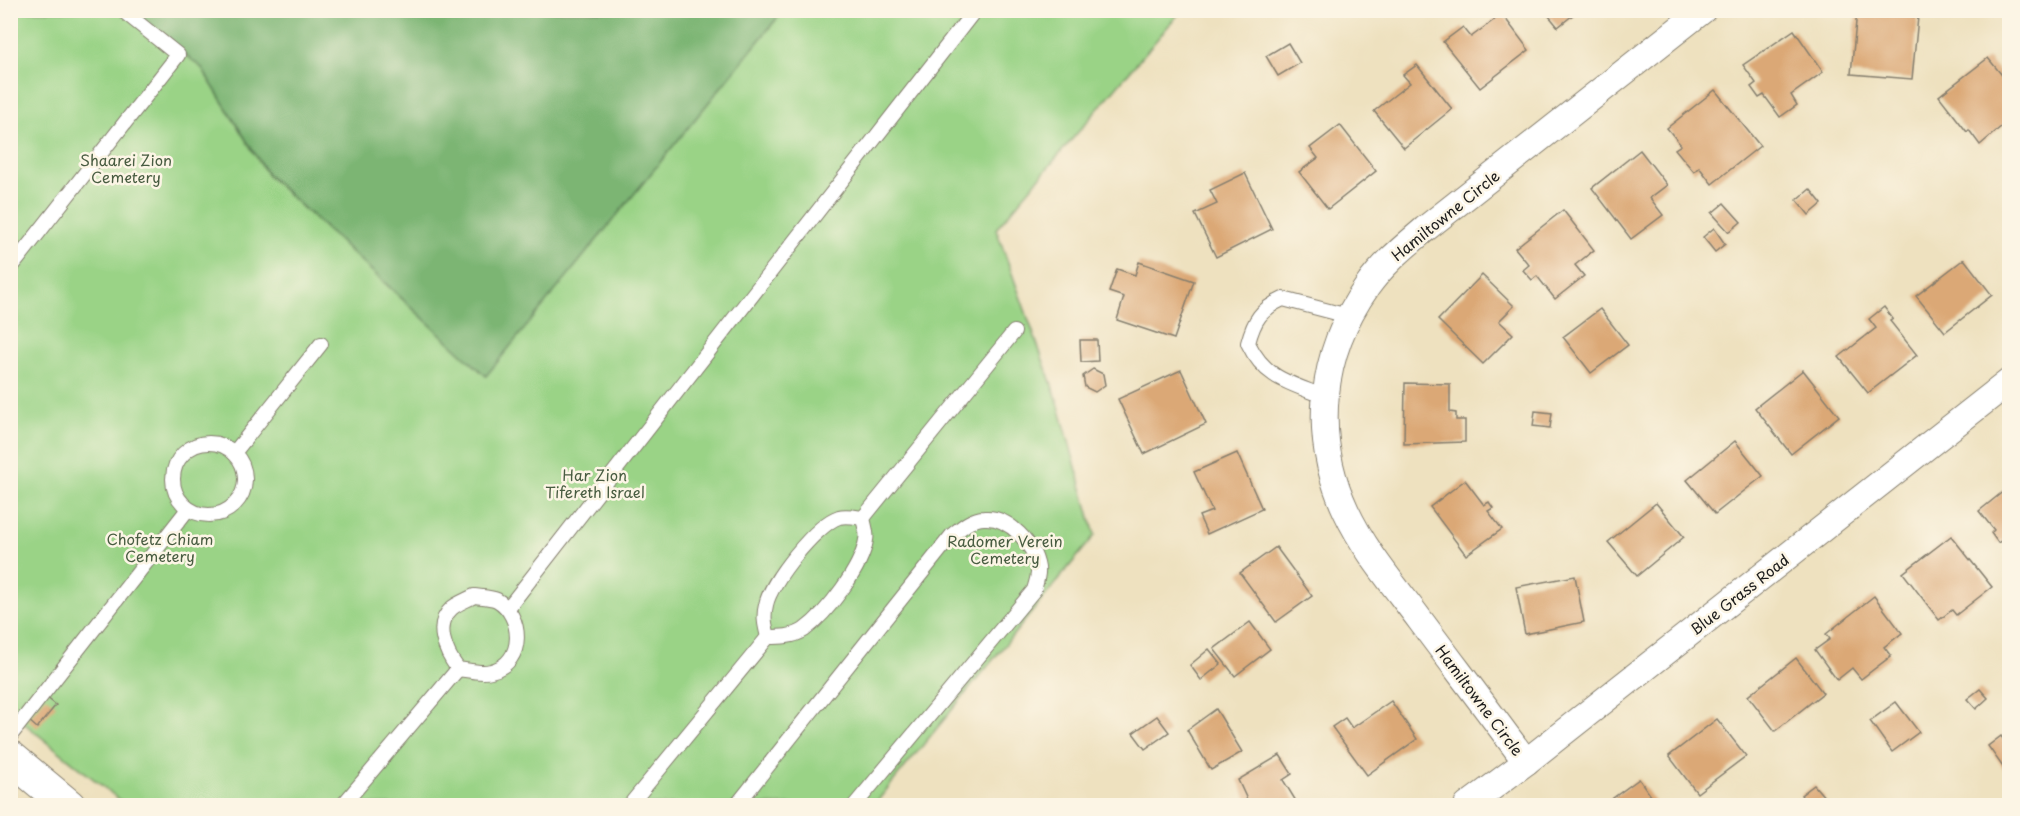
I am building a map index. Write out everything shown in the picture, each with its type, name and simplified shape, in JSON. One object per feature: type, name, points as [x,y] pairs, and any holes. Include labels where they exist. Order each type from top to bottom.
[{"type":"street","name":"Hamiltowne Circle","points":[[1526,762],[1372,555],[1346,512],[1328,459],[1324,432],[1325,397],[1335,349],[1348,316],[1390,259],[1703,10]]},
{"type":"street","name":"Blue Grass Road","points":[[1467,806],[2010,381]]},
{"type":"street","points":[[10,757],[69,806]]},
{"type":"lane","points":[[10,269],[178,55],[122,10]]},
{"type":"lane","points":[[508,608],[975,10]]},
{"type":"lane","points":[[1325,397],[1272,376],[1256,359],[1248,343],[1254,320],[1267,306],[1283,299],[1348,316]]},
{"type":"lane","points":[[862,518],[1014,332]]},
{"type":"lane","points":[[234,453],[321,344]]},
{"type":"lane","points":[[217,443],[240,458],[246,476],[238,503],[217,515],[204,515],[188,509],[177,497],[173,484],[175,467],[184,453],[198,444],[217,443]]},
{"type":"lane","points":[[10,736],[188,509]]},
{"type":"lane","points":[[768,637],[764,622],[766,602],[796,557],[820,529],[840,517],[862,518]]},
{"type":"lane","points":[[768,637],[784,638],[802,631],[831,600],[861,561],[867,537],[862,518]]},
{"type":"lane","points":[[736,806],[952,534],[968,523],[982,518],[998,519],[1015,529],[1035,555],[1038,570],[1034,590],[854,806]]},
{"type":"lane","points":[[474,596],[494,599],[508,608],[518,631],[516,648],[508,661],[491,671],[458,669],[447,655],[441,631],[451,609],[474,596]]},
{"type":"lane","points":[[629,806],[768,637]]},
{"type":"lane","points":[[342,806],[458,669]]},
{"type":"green space","points":[[10,11],[133,11],[201,67],[268,176],[486,376],[783,11],[1181,11],[996,229],[1057,399],[1095,535],[874,805],[126,805],[11,713]]},
{"type":"green space","points":[[129,11],[783,11],[486,376],[268,175],[201,67]]},
{"type":"building","points":[[1544,10],[1579,10],[1558,27]]},
{"type":"building","points":[[1857,11],[1918,17],[1912,79],[1851,74]]},
{"type":"building","points":[[1502,14],[1529,50],[1480,88],[1443,42],[1463,27],[1471,37]]},
{"type":"building","points":[[1794,30],[1823,72],[1791,95],[1797,105],[1780,117],[1764,95],[1759,98],[1751,87],[1756,83],[1743,65]]},
{"type":"building","points":[[1288,43],[1300,63],[1278,76],[1266,56]]},
{"type":"building","points":[[1988,58],[2010,85],[2010,119],[1980,145],[1939,96]]},
{"type":"building","points":[[1417,65],[1452,109],[1404,148],[1374,111],[1410,83],[1403,75]]},
{"type":"building","points":[[1715,90],[1760,146],[1712,184],[1699,167],[1694,172],[1675,149],[1681,145],[1667,128]]},
{"type":"building","points":[[1340,125],[1376,171],[1328,209],[1299,172],[1318,158],[1310,148]]},
{"type":"building","points":[[1640,150],[1667,185],[1650,198],[1663,215],[1631,239],[1592,188]]},
{"type":"building","points":[[1245,173],[1272,229],[1216,257],[1195,214],[1217,204],[1210,190]]},
{"type":"building","points":[[1810,189],[1822,204],[1809,215],[1797,200]]},
{"type":"building","points":[[1724,203],[1741,222],[1729,232],[1712,213]]},
{"type":"building","points":[[1563,210],[1594,250],[1575,265],[1584,276],[1555,299],[1537,276],[1532,280],[1523,270],[1529,265],[1515,248]]},
{"type":"building","points":[[1714,228],[1725,244],[1715,252],[1703,237]]},
{"type":"building","points":[[1964,259],[1992,295],[1945,332],[1916,296]]},
{"type":"building","points":[[1139,262],[1194,281],[1174,339],[1117,320],[1124,297],[1109,292],[1117,269],[1135,275]]},
{"type":"building","points":[[1482,275],[1514,306],[1499,321],[1513,334],[1483,364],[1438,320]]},
{"type":"building","points":[[1884,307],[1893,319],[1890,321],[1917,355],[1868,393],[1839,357],[1876,328],[1869,319]]},
{"type":"building","points":[[1600,309],[1628,345],[1591,373],[1563,337]]},
{"type":"building","points":[[1080,340],[1097,340],[1098,361],[1081,362]]},
{"type":"building","points":[[1093,369],[1103,374],[1105,385],[1095,392],[1085,387],[1083,376]]},
{"type":"building","points":[[1181,370],[1206,424],[1144,454],[1118,399]]},
{"type":"building","points":[[1803,370],[1839,416],[1791,454],[1755,408]]},
{"type":"building","points":[[1405,383],[1450,384],[1450,412],[1456,413],[1456,420],[1465,420],[1465,442],[1404,444]]},
{"type":"building","points":[[1535,411],[1552,413],[1550,428],[1533,426]]},
{"type":"building","points":[[1735,441],[1763,476],[1715,514],[1687,480]]},
{"type":"building","points":[[1237,453],[1262,509],[1207,534],[1199,516],[1212,511],[1194,472]]},
{"type":"building","points":[[1465,480],[1484,505],[1489,502],[1493,508],[1488,511],[1502,529],[1466,555],[1430,507]]},
{"type":"building","points":[[2010,486],[2010,549],[2002,540],[1998,543],[1991,533],[1994,530],[1979,511]]},
{"type":"building","points":[[1656,503],[1684,537],[1637,576],[1608,542]]},
{"type":"building","points":[[1951,536],[1992,587],[1956,615],[1952,610],[1939,620],[1903,573]]},
{"type":"building","points":[[1276,547],[1312,596],[1276,622],[1240,573]]},
{"type":"building","points":[[1575,576],[1584,622],[1525,634],[1516,587]]},
{"type":"building","points":[[1874,596],[1902,633],[1884,647],[1891,656],[1861,679],[1852,668],[1837,680],[1815,650],[1830,639],[1826,634]]},
{"type":"building","points":[[1250,622],[1270,649],[1235,676],[1214,649]]},
{"type":"building","points":[[1209,649],[1221,664],[1201,680],[1190,665]]},
{"type":"building","points":[[1796,658],[1823,693],[1775,731],[1748,696]]},
{"type":"building","points":[[1980,689],[1988,698],[1976,709],[1967,699]]},
{"type":"building","points":[[46,697],[56,705],[37,728],[27,719]]},
{"type":"building","points":[[1391,701],[1417,739],[1367,775],[1332,727],[1345,718],[1352,728]]},
{"type":"building","points":[[1896,702],[1919,732],[1892,752],[1870,721]]},
{"type":"building","points":[[1216,709],[1242,752],[1211,770],[1187,730]]},
{"type":"building","points":[[1157,716],[1169,732],[1145,749],[1133,733]]},
{"type":"building","points":[[1717,719],[1746,756],[1697,793],[1669,756]]},
{"type":"building","points":[[2001,736],[2006,743],[2010,741],[2010,777],[1988,746]]},
{"type":"building","points":[[1280,755],[1292,774],[1283,780],[1299,806],[1250,806],[1238,780]]},
{"type":"building","points":[[1639,779],[1658,806],[1602,806]]},
{"type":"building","points":[[1814,785],[1825,798],[1815,806],[1809,806],[1801,795]]},
{"type":"park label","name":"Shaarei Zion Cemetery","points":[[126,168]]},
{"type":"park label","name":"Har Zion Tifereth Israel","points":[[595,482]]},
{"type":"park label","name":"Chofetz Chiam Cemetery","points":[[160,546]]},
{"type":"park label","name":"Radomer Verein Cemetery","points":[[1005,548]]}]
